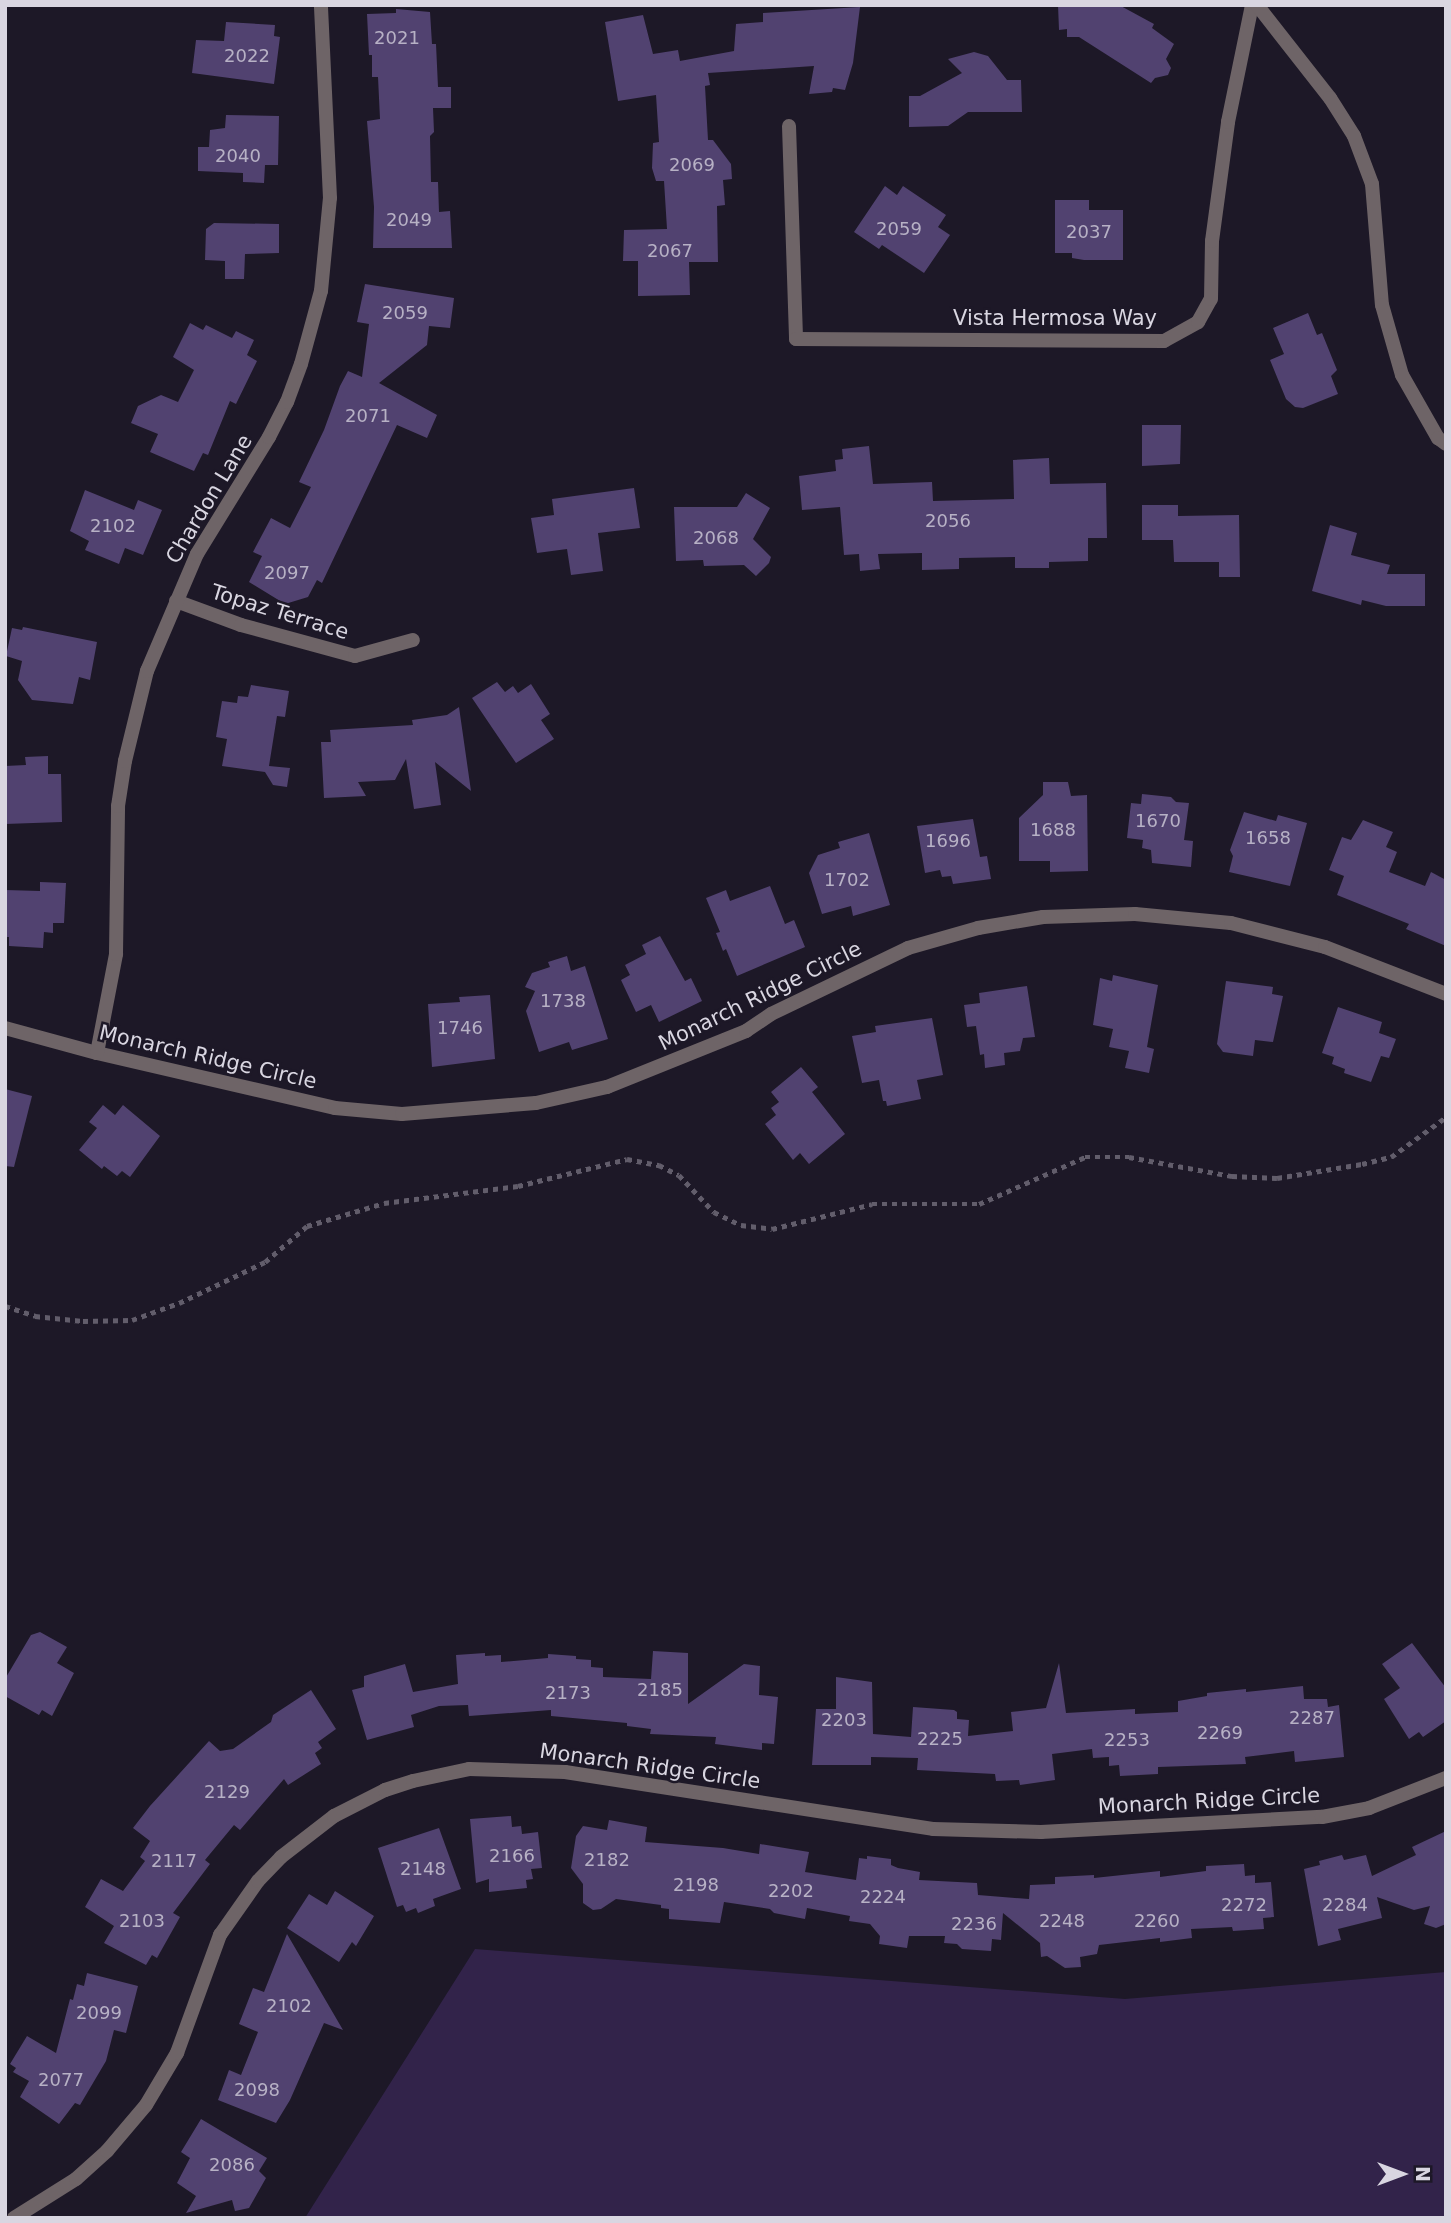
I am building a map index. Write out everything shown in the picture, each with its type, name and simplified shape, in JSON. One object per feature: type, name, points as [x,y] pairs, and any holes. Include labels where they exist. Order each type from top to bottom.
[{"type":"street","name":"Chardon Lane","points":[[97,1053],[116,954],[118,806],[125,761],[148,671],[197,554],[269,438],[287,402],[312,328],[326,253],[330,198],[321,5]]},
{"type":"street","name":"Vista Hermosa Way","points":[[789,126],[796,339],[1164,341],[1198,322],[1211,299],[1212,241],[1228,122],[1255,5]]},
{"type":"street","points":[[1255,5],[1330,98],[1354,136],[1372,184],[1382,305],[1402,375],[1438,438],[1446,444]]},
{"type":"street","name":"Topaz Terrace","points":[[176,601],[241,625],[355,656],[413,639]]},
{"type":"street","name":"Monarch Ridge Circle","points":[[5,1028],[97,1053],[335,1108],[402,1114],[536,1103],[607,1087],[690,1056],[908,948],[997,924],[1089,914],[1183,917],[1265,930],[1325,947],[1446,994]]},
{"type":"street","name":"Monarch Ridge Circle","points":[[14,2218],[76,2179],[107,2151],[146,2105],[177,2053],[220,1935],[258,1881],[294,1846],[334,1816],[385,1790],[413,1781],[470,1769],[565,1772],[933,1829],[1041,1832],[1322,1817],[1400,1798],[1446,1778]]},
{"type":"path","points":[[5,1306],[47,1317],[83,1321],[132,1320],[179,1303],[265,1262],[307,1226],[384,1203],[518,1186],[627,1160],[659,1165],[679,1175],[713,1212],[741,1225],[772,1229],[872,1204],[979,1204],[1085,1157],[1129,1157],[1232,1176],[1277,1178],[1362,1164],[1391,1157],[1446,1117]]},
{"type":"shaded area","points":[[475,1949],[1125,1999],[1446,1972],[1446,2218],[305,2218]]},
{"type":"building","points":[[1058,5],[1119,5],[1154,24],[1152,28],[1174,44],[1166,59],[1171,68],[1168,75],[1155,78],[1151,83],[1079,37],[1067,37],[1067,29],[1059,30]]},
{"type":"building","points":[[860,7],[853,63],[845,90],[833,88],[832,92],[809,94],[814,66],[708,73],[710,85],[705,86],[708,140],[713,140],[731,164],[732,179],[723,180],[725,205],[717,206],[718,262],[689,262],[690,295],[638,296],[638,261],[623,261],[624,230],[667,229],[664,181],[656,181],[652,168],[653,143],[659,142],[656,95],[618,101],[605,22],[643,15],[653,54],[678,50],[680,61],[734,51],[736,24],[763,22],[763,13]]},
{"type":"building","points":[[396,9],[430,12],[432,44],[436,44],[438,87],[451,87],[451,108],[433,108],[434,132],[430,136],[431,182],[438,182],[439,212],[450,211],[452,248],[373,248],[374,207],[367,121],[380,119],[378,77],[372,77],[367,14],[396,13]]},
{"type":"building","points":[[226,22],[275,25],[274,36],[280,37],[274,84],[192,73],[196,40],[224,41]]},
{"type":"building","points":[[974,52],[988,56],[1007,80],[1021,80],[1022,112],[968,112],[948,126],[909,127],[909,96],[920,96],[962,73],[948,59]]},
{"type":"building","points":[[226,115],[279,116],[278,165],[265,165],[264,183],[243,182],[243,173],[198,171],[198,147],[209,147],[210,130],[225,128]]},
{"type":"building","points":[[885,186],[897,195],[903,186],[946,215],[938,227],[950,235],[924,273],[882,245],[879,249],[854,232]]},
{"type":"building","points":[[1055,200],[1089,200],[1089,210],[1123,210],[1123,260],[1084,260],[1072,258],[1072,253],[1055,253]]},
{"type":"building","points":[[214,223],[279,224],[279,253],[245,254],[244,279],[225,279],[225,261],[205,260],[206,229]]},
{"type":"building","points":[[365,284],[454,298],[450,328],[429,326],[427,345],[379,383],[437,415],[427,438],[397,425],[322,583],[317,580],[308,597],[285,604],[249,582],[262,556],[253,552],[271,518],[290,528],[311,487],[299,482],[324,430],[340,386],[348,371],[362,377],[369,324],[357,322]]},
{"type":"building","points":[[1308,313],[1317,335],[1322,333],[1337,370],[1331,376],[1338,394],[1303,408],[1295,407],[1286,399],[1270,360],[1284,354],[1273,328]]},
{"type":"building","points":[[190,323],[203,330],[206,325],[232,338],[236,331],[254,340],[247,355],[257,361],[236,404],[230,401],[208,455],[203,453],[194,471],[150,452],[158,434],[131,423],[138,406],[161,395],[178,402],[194,370],[173,357]]},
{"type":"building","points":[[1142,425],[1181,425],[1180,464],[1142,466]]},
{"type":"building","points":[[869,446],[873,484],[932,482],[933,501],[1014,499],[1013,460],[1049,458],[1050,484],[1106,483],[1107,538],[1088,538],[1088,561],[1049,562],[1049,568],[1015,568],[1015,557],[959,558],[959,569],[922,570],[922,553],[878,554],[880,569],[860,571],[859,554],[844,555],[840,507],[802,510],[799,476],[836,471],[835,460],[843,459],[842,449]]},
{"type":"building","points":[[634,488],[640,528],[598,533],[603,571],[571,575],[567,549],[537,553],[531,518],[554,515],[552,499]]},
{"type":"building","points":[[85,490],[134,510],[138,500],[162,510],[143,555],[125,548],[119,564],[85,550],[89,541],[70,531]]},
{"type":"building","points":[[746,493],[770,508],[753,539],[771,557],[769,563],[756,576],[744,565],[704,566],[703,560],[676,561],[674,507],[737,507]]},
{"type":"building","points":[[1142,505],[1178,505],[1178,516],[1239,515],[1240,577],[1219,577],[1219,562],[1174,562],[1173,540],[1142,540]]},
{"type":"building","points":[[1330,525],[1357,533],[1351,555],[1390,565],[1387,574],[1425,574],[1425,606],[1386,606],[1362,600],[1361,605],[1312,591]]},
{"type":"building","points":[[23,627],[97,642],[90,680],[79,677],[73,704],[32,700],[18,680],[22,661],[6,656],[12,628],[22,630]]},
{"type":"building","points":[[497,682],[505,692],[513,686],[518,693],[531,684],[550,714],[541,720],[554,739],[516,763],[472,698]]},
{"type":"building","points":[[251,685],[289,691],[285,717],[277,716],[269,766],[290,768],[287,787],[273,785],[265,772],[222,766],[227,739],[216,737],[222,701],[237,703],[238,696],[248,697]]},
{"type":"building","points":[[459,707],[471,791],[435,762],[441,805],[414,809],[406,759],[395,780],[358,782],[366,796],[324,798],[321,742],[331,742],[330,730],[413,725],[412,720],[447,715]]},
{"type":"building","points":[[48,756],[48,774],[61,774],[62,822],[5,824],[5,766],[26,765],[25,757]]},
{"type":"building","points":[[1043,782],[1068,782],[1071,796],[1087,795],[1088,871],[1050,872],[1050,861],[1019,861],[1019,818],[1043,795]]},
{"type":"building","points":[[1142,794],[1171,797],[1176,802],[1189,803],[1184,840],[1193,841],[1191,867],[1152,863],[1151,850],[1142,848],[1143,840],[1127,838],[1131,803],[1141,804]]},
{"type":"building","points":[[1244,812],[1276,821],[1278,815],[1307,823],[1290,886],[1229,872],[1233,856],[1230,850]]},
{"type":"building","points":[[973,819],[980,857],[987,856],[991,879],[953,884],[951,876],[942,877],[940,870],[925,873],[917,826]]},
{"type":"building","points":[[1363,820],[1393,832],[1386,847],[1397,852],[1389,872],[1425,886],[1431,872],[1446,880],[1446,946],[1406,929],[1409,924],[1337,895],[1344,876],[1329,870],[1342,837],[1351,840]]},
{"type":"building","points":[[869,833],[890,905],[853,916],[851,906],[822,914],[809,873],[818,855],[840,848],[838,842]]},
{"type":"building","points":[[40,882],[66,883],[64,923],[53,923],[53,933],[44,932],[43,948],[9,946],[9,937],[5,937],[5,890],[40,891]]},
{"type":"building","points":[[770,886],[785,924],[794,920],[805,947],[737,976],[726,949],[723,951],[716,933],[720,932],[706,898],[726,890],[730,901]]},
{"type":"building","points":[[660,936],[685,981],[691,978],[702,1001],[659,1022],[651,1005],[636,1012],[621,980],[630,975],[625,965],[646,954],[642,945]]},
{"type":"building","points":[[567,956],[571,971],[585,966],[608,1039],[572,1050],[569,1042],[539,1052],[526,1011],[535,991],[525,987],[532,973],[550,967],[548,962]]},
{"type":"building","points":[[1113,975],[1158,985],[1147,1047],[1154,1049],[1149,1073],[1125,1068],[1129,1051],[1109,1047],[1113,1029],[1093,1025],[1100,978],[1112,981]]},
{"type":"building","points":[[1226,981],[1273,987],[1272,994],[1283,996],[1273,1042],[1255,1040],[1253,1056],[1223,1052],[1217,1044]]},
{"type":"building","points":[[1027,986],[1035,1037],[1023,1038],[1020,1051],[1004,1053],[1005,1065],[985,1068],[984,1054],[980,1055],[976,1026],[967,1027],[964,1005],[980,1003],[979,993]]},
{"type":"building","points":[[490,995],[495,1059],[432,1067],[428,1004],[460,1002],[459,997]]},
{"type":"building","points":[[1338,1007],[1382,1022],[1379,1033],[1396,1039],[1389,1058],[1381,1056],[1371,1082],[1344,1073],[1345,1069],[1332,1064],[1334,1057],[1322,1053]]},
{"type":"building","points":[[932,1018],[943,1075],[917,1080],[921,1099],[887,1106],[886,1101],[883,1101],[879,1080],[862,1083],[852,1036],[876,1032],[875,1026]]},
{"type":"building","points":[[801,1067],[818,1087],[812,1092],[845,1134],[809,1164],[800,1153],[793,1160],[765,1124],[776,1115],[771,1108],[779,1102],[771,1092]]},
{"type":"building","points":[[5,1089],[32,1096],[14,1167],[5,1166]]},
{"type":"building","points":[[103,1105],[115,1115],[123,1105],[160,1136],[130,1177],[122,1171],[117,1176],[104,1166],[102,1169],[79,1150],[97,1128],[89,1122]]},
{"type":"building","points":[[40,1632],[67,1647],[57,1663],[74,1673],[52,1716],[42,1710],[39,1715],[5,1696],[5,1679],[31,1635]]},
{"type":"building","points":[[1412,1643],[1446,1688],[1446,1721],[1423,1737],[1419,1732],[1409,1739],[1384,1699],[1400,1688],[1382,1664]]},
{"type":"building","points":[[653,1651],[688,1653],[688,1704],[744,1664],[760,1666],[759,1695],[778,1697],[774,1744],[762,1743],[762,1750],[715,1744],[716,1737],[650,1734],[651,1729],[627,1726],[627,1723],[551,1716],[551,1710],[469,1716],[468,1705],[439,1706],[411,1715],[414,1727],[367,1740],[352,1690],[364,1687],[364,1676],[405,1664],[413,1692],[458,1684],[456,1655],[485,1653],[485,1656],[501,1655],[501,1662],[548,1658],[548,1654],[576,1656],[576,1659],[591,1660],[591,1667],[603,1668],[603,1677],[651,1679]]},
{"type":"building","points":[[1059,1663],[1066,1713],[1135,1709],[1135,1714],[1178,1712],[1178,1701],[1207,1696],[1207,1693],[1303,1686],[1304,1699],[1327,1699],[1328,1707],[1339,1705],[1344,1757],[1295,1762],[1294,1751],[1245,1757],[1246,1764],[1158,1767],[1158,1774],[1120,1776],[1119,1765],[1109,1766],[1109,1757],[1093,1758],[1092,1749],[1052,1754],[1055,1780],[1020,1785],[1019,1780],[996,1781],[995,1774],[917,1770],[918,1758],[871,1757],[871,1765],[812,1765],[816,1709],[836,1709],[836,1677],[872,1682],[873,1734],[911,1737],[913,1707],[954,1710],[957,1712],[957,1719],[969,1720],[968,1736],[1013,1731],[1011,1712],[1046,1708]]},
{"type":"building","points":[[311,1690],[336,1729],[318,1742],[322,1748],[315,1753],[321,1764],[288,1785],[284,1779],[240,1830],[234,1825],[205,1860],[210,1864],[173,1913],[180,1917],[157,1958],[152,1955],[146,1965],[104,1943],[114,1926],[85,1907],[101,1879],[123,1891],[145,1861],[140,1857],[150,1841],[133,1828],[150,1806],[209,1741],[220,1751],[233,1749],[271,1722],[273,1715]]},
{"type":"building","points":[[511,1816],[512,1827],[521,1826],[522,1834],[538,1832],[542,1868],[531,1869],[533,1879],[526,1880],[527,1888],[489,1892],[489,1879],[476,1883],[470,1819]]},
{"type":"building","points":[[609,1820],[647,1827],[645,1842],[723,1848],[759,1854],[760,1844],[809,1852],[805,1872],[856,1880],[859,1858],[867,1859],[867,1856],[891,1859],[891,1865],[920,1872],[919,1880],[977,1883],[978,1895],[1029,1899],[1030,1885],[1055,1884],[1055,1877],[1094,1875],[1094,1878],[1160,1871],[1160,1877],[1206,1871],[1206,1866],[1244,1864],[1245,1876],[1255,1875],[1255,1883],[1271,1882],[1274,1917],[1263,1918],[1264,1929],[1191,1929],[1192,1938],[1160,1942],[1160,1938],[1099,1945],[1097,1954],[1080,1957],[1081,1967],[1065,1968],[1047,1956],[1041,1957],[1040,1943],[1003,1913],[1001,1940],[992,1939],[991,1951],[962,1949],[957,1944],[944,1943],[945,1936],[909,1936],[907,1948],[879,1944],[880,1936],[870,1924],[849,1921],[850,1916],[807,1908],[805,1919],[774,1913],[770,1909],[724,1902],[720,1923],[669,1919],[669,1909],[661,1908],[661,1905],[616,1899],[601,1909],[593,1910],[583,1903],[583,1884],[571,1868],[576,1836],[583,1826],[607,1830]]},
{"type":"building","points":[[439,1828],[461,1889],[433,1899],[435,1906],[418,1913],[416,1908],[406,1912],[403,1905],[397,1907],[378,1848]]},
{"type":"building","points":[[1446,1831],[1446,1924],[1436,1928],[1424,1924],[1430,1906],[1414,1910],[1377,1897],[1382,1918],[1338,1929],[1341,1940],[1318,1946],[1304,1869],[1320,1865],[1319,1861],[1342,1855],[1344,1860],[1366,1855],[1372,1876],[1416,1855],[1412,1847]]},
{"type":"building","points":[[335,1891],[374,1916],[356,1946],[352,1942],[339,1962],[287,1928],[309,1894],[327,1905]]},
{"type":"building","points":[[287,1934],[343,2030],[324,2023],[290,2100],[276,2123],[218,2100],[229,2070],[241,2075],[258,2032],[239,2024],[253,1988],[264,1992]]},
{"type":"building","points":[[87,1973],[138,1986],[126,2033],[114,2030],[106,2061],[80,2105],[75,2103],[59,2124],[20,2097],[29,2081],[13,2072],[16,2068],[10,2064],[27,2036],[56,2053],[70,1999],[73,2000],[77,1984],[84,1986]]},
{"type":"building","points":[[201,2119],[267,2158],[259,2171],[266,2178],[249,2208],[235,2211],[232,2200],[186,2213],[196,2196],[177,2183],[190,2158],[181,2152]]}]
